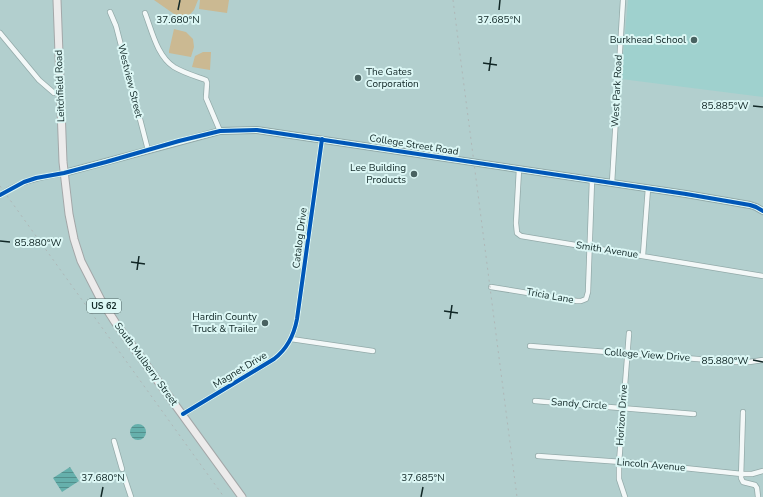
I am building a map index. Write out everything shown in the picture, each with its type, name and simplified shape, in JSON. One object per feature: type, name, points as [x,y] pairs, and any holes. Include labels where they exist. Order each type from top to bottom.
[{"type":"main road","name":"Leitchfield Road","points":[[57,0],[64,173]]},
{"type":"main road","name":"South Mulberry Street","points":[[64,173],[74,239],[81,261],[91,282],[115,322],[242,497]]},
{"type":"street","name":"West Park Road","points":[[612,183],[623,0]]},
{"type":"street","name":"Westview Street","points":[[110,12],[116,26],[148,150]]},
{"type":"street","points":[[145,13],[158,48],[166,61],[179,70],[206,80],[206,98],[220,131]]},
{"type":"street","points":[[0,33],[39,80],[54,93],[60,93]]},
{"type":"street","name":"College Street Road","points":[[64,173],[220,131],[258,130],[519,168],[742,203],[756,207],[763,211]]},
{"type":"street","name":"Catalog Drive","points":[[291,339],[297,320],[322,139]]},
{"type":"street","name":"Smith Avenue","points":[[519,168],[516,224],[518,235],[763,276]]},
{"type":"street","points":[[0,195],[24,182],[36,178],[64,173]]},
{"type":"street","name":"Tricia Lane","points":[[491,286],[577,301],[584,301],[586,299],[588,292],[592,180]]},
{"type":"street","points":[[642,255],[648,188]]},
{"type":"street","name":"Horizon Drive","points":[[624,497],[619,479],[619,462],[629,333]]},
{"type":"street","points":[[291,339],[373,351]]},
{"type":"street","name":"Magnet Drive","points":[[183,414],[274,359],[285,349],[291,339]]},
{"type":"street","name":"College View Drive","points":[[530,346],[749,362],[763,360]]},
{"type":"street","name":"Sandy Circle","points":[[535,401],[694,414]]},
{"type":"street","points":[[743,412],[742,481],[755,485],[757,488],[758,497]]},
{"type":"street","points":[[114,441],[122,469]]},
{"type":"street","name":"Lincoln Avenue","points":[[538,456],[742,474],[752,474],[763,471]]},
{"type":"street","points":[[124,476],[131,497]]},
{"type":"shaded area","points":[[154,0],[198,0],[194,10],[184,21]]},
{"type":"shaded area","points":[[200,0],[229,0],[227,13],[199,9]]},
{"type":"shaded area","name":"Burkhead School","points":[[628,0],[763,0],[763,97],[621,79]]},
{"type":"shaded area","points":[[174,29],[186,32],[193,39],[194,47],[191,57],[169,53]]},
{"type":"shaded area","points":[[203,52],[211,52],[210,70],[192,67],[195,56]]},
{"type":"shaded area","points":[[135,424],[141,424],[146,429],[144,438],[141,440],[135,440],[130,435],[130,429]]},
{"type":"shaded area","points":[[70,467],[79,481],[62,492],[53,478]]},
{"type":"railway","points":[[453,0],[517,497]]},
{"type":"railway","points":[[0,186],[224,497]]},
{"type":"cycle path","points":[[0,195],[24,182],[36,178],[64,173],[179,141],[220,131],[257,130],[686,194],[750,205],[763,211]]},
{"type":"cycle path","points":[[183,414],[274,359],[283,351],[289,341],[294,331],[297,319],[322,139]]},
{"type":"place","name":"Burkhead School","points":[[694,40]]},
{"type":"place","name":"The Gates Corporation","points":[[358,78]]},
{"type":"place","name":"Lee Building Products","points":[[414,174]]},
{"type":"place","name":"Hardin County Truck & Trailer","points":[[265,323]]}]
